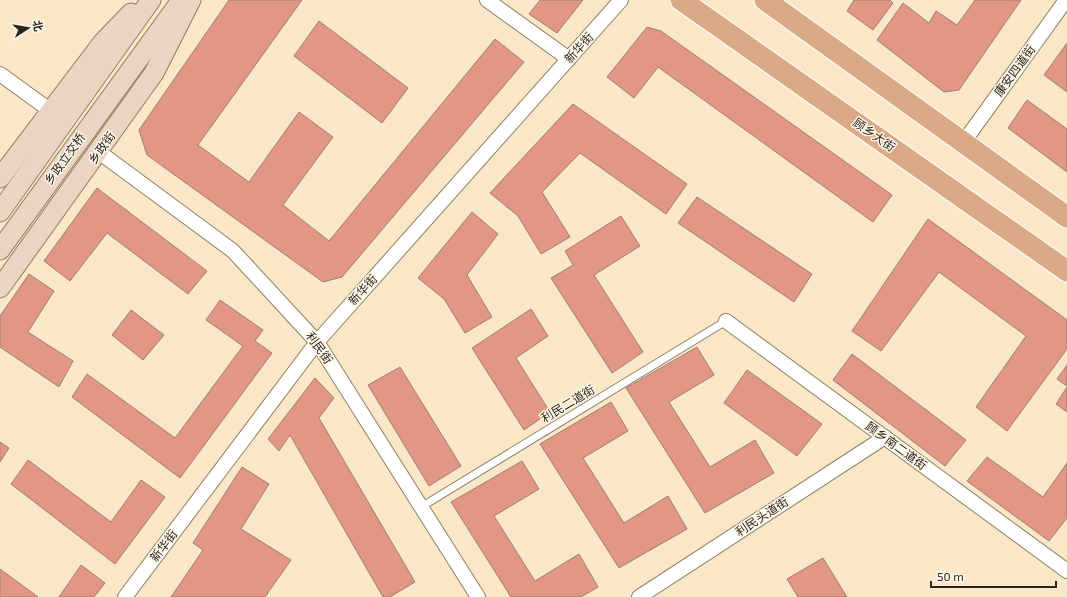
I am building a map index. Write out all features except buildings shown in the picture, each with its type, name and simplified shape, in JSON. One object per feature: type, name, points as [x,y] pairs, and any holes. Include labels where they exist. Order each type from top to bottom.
[{"type":"main road","points":[[0,178],[103,42],[142,0]]},
{"type":"main road","name":"乡政立交桥","points":[[0,212],[151,0]]},
{"type":"main road","name":"乡政立交桥","points":[[0,250],[131,68],[182,0]]},
{"type":"main road","name":"乡政街","points":[[0,288],[99,152],[154,73],[191,0]]},
{"type":"main road","name":"顾乡大街","points":[[681,0],[1067,271]]},
{"type":"main road","points":[[765,0],[1067,217]]},
{"type":"street","points":[[487,0],[569,58]]},
{"type":"street","name":"新华街","points":[[125,597],[318,342],[621,0]]},
{"type":"street","name":"康安四道街","points":[[963,143],[1066,0]]},
{"type":"street","points":[[0,74],[50,111]]},
{"type":"street","name":"利民街","points":[[99,152],[233,252],[318,342],[478,597]]},
{"type":"street","name":"顾乡南二道街","points":[[726,320],[885,437],[1065,566]]},
{"type":"street","name":"利民头道街","points":[[639,597],[885,437]]},
{"type":"lane","name":"利民二道街","points":[[421,507],[726,320]]}]
